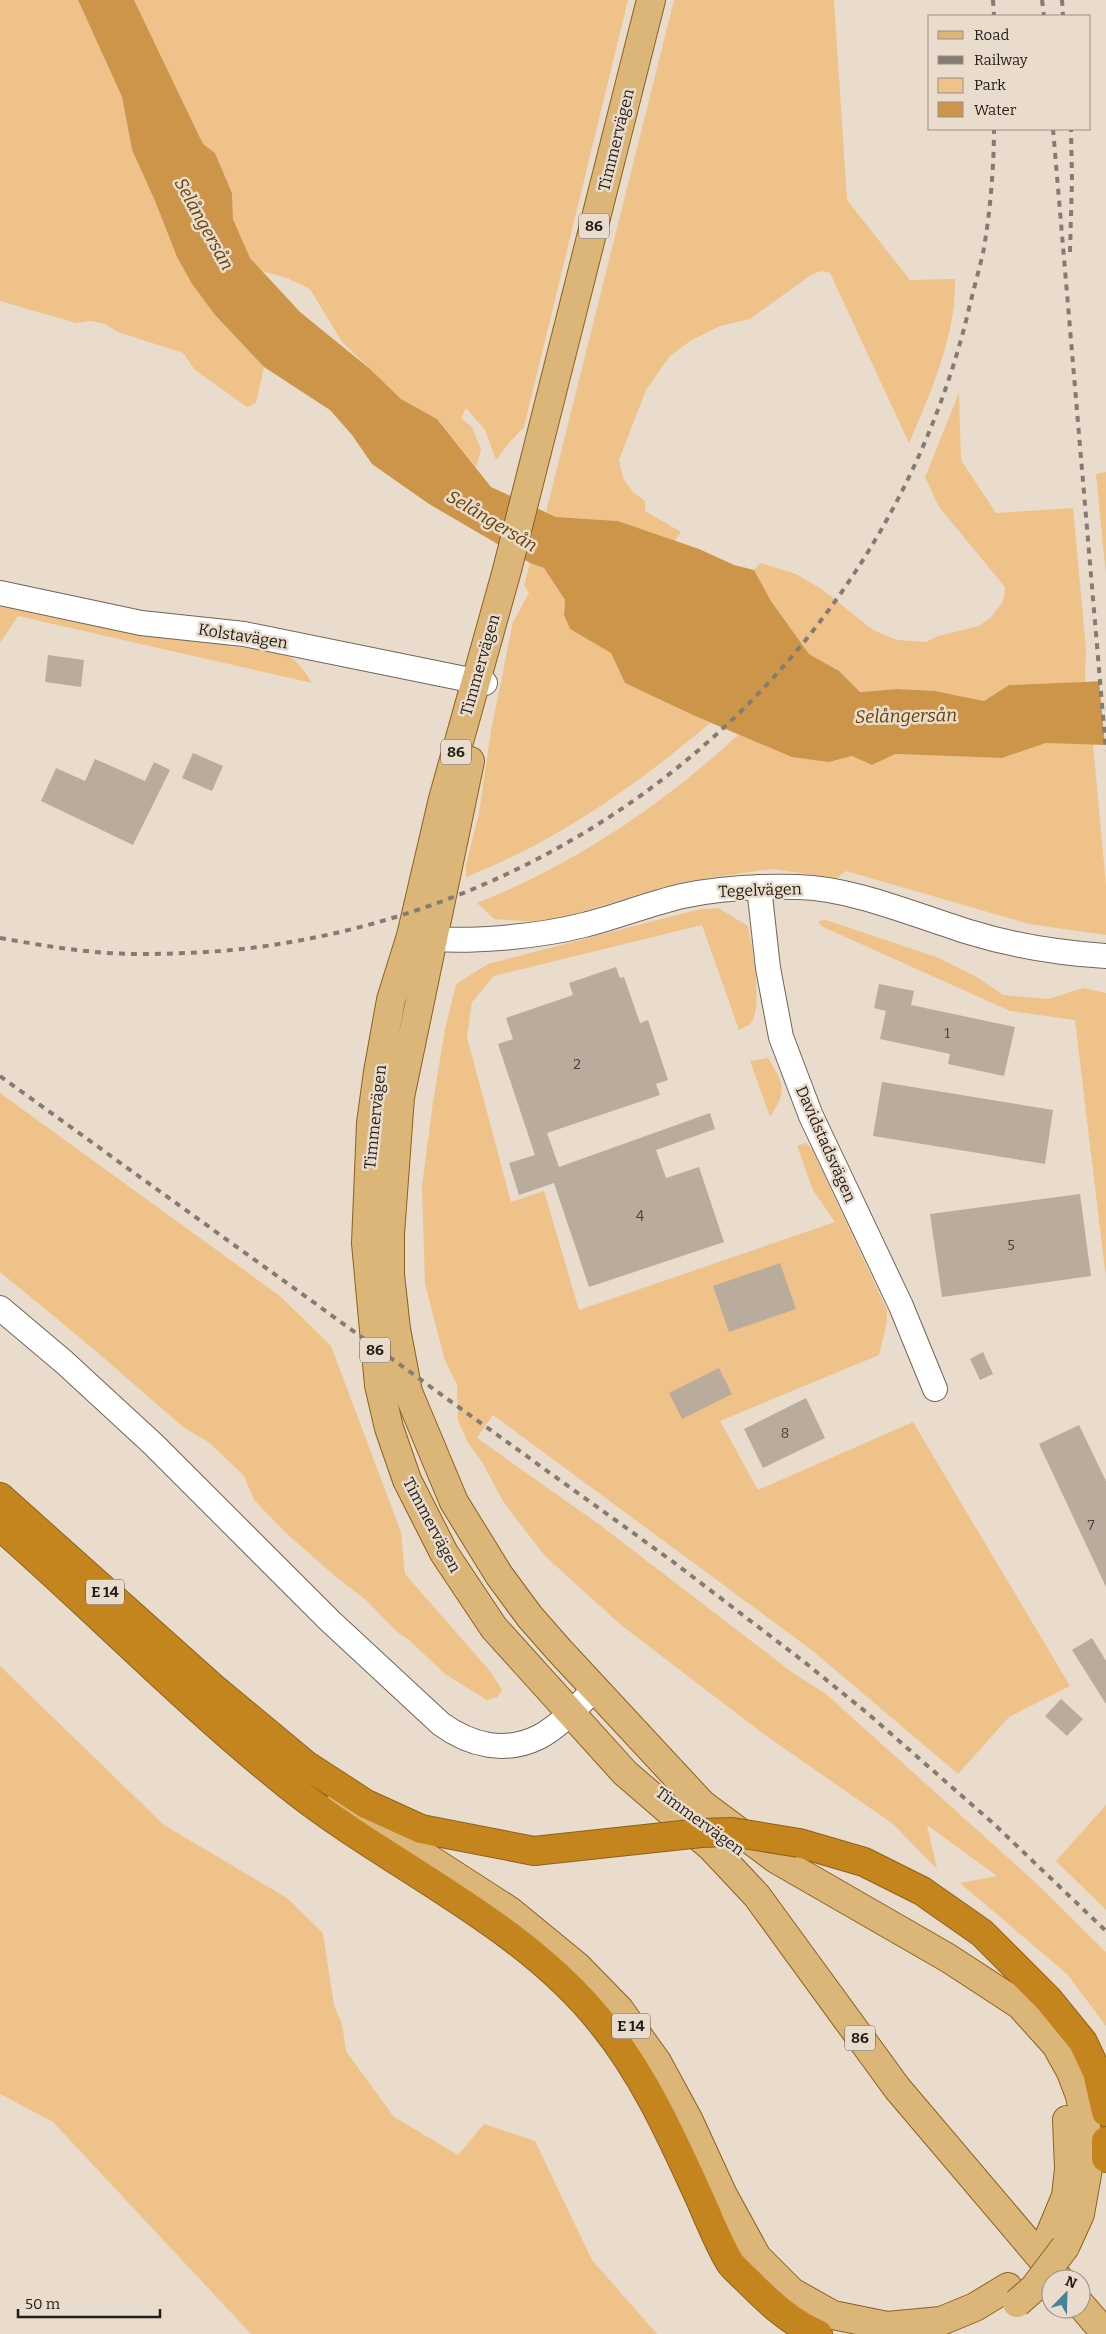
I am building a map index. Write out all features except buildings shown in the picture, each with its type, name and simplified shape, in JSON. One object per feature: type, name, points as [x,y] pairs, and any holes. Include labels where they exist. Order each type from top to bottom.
[{"type":"highway","name":"E 14","points":[[0,1497],[211,1686],[306,1765],[366,1804],[421,1829],[534,1851],[701,1833],[732,1832],[799,1842],[864,1862],[922,1890],[982,1933],[1048,1999],[1083,2042],[1097,2072],[1106,2112]]},
{"type":"highway","name":"E 14","points":[[0,1526],[69,1586],[197,1708],[289,1786],[396,1861],[489,1921],[548,1967],[601,2020],[638,2072],[669,2130],[732,2265],[774,2307],[806,2329],[818,2334]]},
{"type":"highway","points":[[1106,2142],[1106,2158]]},
{"type":"main road","name":"Timmervägen","points":[[651,0],[480,682],[443,799],[400,1097],[390,1234],[390,1275],[396,1329],[408,1392],[454,1502],[480,1546],[530,1617],[595,1689],[702,1804],[776,1859],[948,1958],[1020,2005],[1056,2044],[1071,2072],[1080,2096],[1087,2132],[1089,2162],[1080,2214],[1057,2242]]},
{"type":"main road","name":"Timmervägen","points":[[422,938],[391,1000],[378,1072],[372,1123],[366,1243],[379,1385],[389,1428],[407,1480],[444,1553],[494,1628],[617,1764],[624,1766],[745,1855],[837,1912],[980,1995],[1017,2024],[1047,2060],[1066,2104],[1070,2140],[1070,2169],[1057,2242]]},
{"type":"main road","name":"E 14","points":[[211,1686],[221,1704],[326,1792],[510,1911],[577,1966],[619,2009],[657,2062],[689,2121],[723,2195],[757,2257],[792,2292],[834,2315],[888,2326],[941,2321],[1012,2295],[1040,2254],[1057,2242]]},
{"type":"main road","name":"86","points":[[617,1764],[712,1848],[757,1896],[897,2088],[1051,2269]]},
{"type":"main road","name":"86","points":[[1020,2005],[1047,2018],[1068,2046],[1085,2076],[1101,2136],[1106,2142]]},
{"type":"main road","points":[[957,2334],[982,2324],[1012,2295]]},
{"type":"main road","points":[[1091,2317],[1106,2334]]},
{"type":"street","name":"Kolstavägen","points":[[0,593],[141,623],[244,634],[480,682]]},
{"type":"street","name":"Tegelvägen","points":[[422,938],[493,937],[583,925],[682,896],[759,887],[800,887],[845,893],[1004,942],[1062,953],[1106,956]]},
{"type":"street","name":"Davidstadsvägen","points":[[759,887],[768,968],[780,1037],[811,1116],[901,1306],[935,1390]]},
{"type":"street","points":[[0,1308],[64,1362],[153,1444],[330,1621],[441,1724],[458,1736],[491,1746],[508,1746],[539,1737],[595,1689]]},
{"type":"green space","points":[[0,0],[78,0],[122,97],[132,150],[177,257],[192,284],[215,315],[264,367],[256,403],[247,407],[195,370],[183,353],[118,332],[105,324],[91,321],[76,323],[0,301]]},
{"type":"green space","points":[[134,0],[628,0],[524,427],[496,460],[485,430],[466,408],[461,418],[472,427],[481,450],[476,467],[437,419],[401,399],[342,342],[310,289],[287,278],[262,271],[250,258],[233,219],[232,193],[215,153],[203,144]]},
{"type":"green space","points":[[674,0],[834,0],[847,200],[910,280],[955,279],[952,320],[947,342],[941,363],[909,443],[830,273],[821,271],[811,275],[750,319],[720,326],[690,341],[669,357],[646,390],[619,460],[623,478],[633,492],[645,501],[645,511],[681,532],[675,541],[618,521],[556,517],[546,512]]},
{"type":"green space","points":[[959,393],[961,460],[996,513],[1073,508],[1086,648],[1085,682],[1009,685],[984,701],[935,691],[897,689],[860,692],[839,671],[809,654],[771,601],[754,570],[760,563],[796,574],[823,590],[873,630],[897,640],[926,642],[938,636],[979,626],[991,617],[1003,602],[1005,587],[939,507],[925,477]]},
{"type":"green space","points":[[1106,472],[1106,575],[1096,474]]},
{"type":"green space","points":[[530,563],[544,568],[565,600],[564,615],[570,629],[611,653],[625,683],[710,723],[624,790],[564,829],[532,847],[466,877],[466,865],[479,813],[491,731],[513,622],[529,593],[524,585]]},
{"type":"green space","points":[[0,603],[55,618],[289,655],[303,669],[312,683],[18,616],[0,643]]},
{"type":"green space","points":[[739,734],[829,762],[852,756],[872,765],[894,754],[1002,758],[1046,743],[1093,744],[1106,885],[1106,935],[1029,924],[846,871],[837,878],[772,869],[678,883],[561,918],[536,922],[494,919],[477,903],[548,871],[616,831],[680,785]]},
{"type":"green space","points":[[718,908],[748,926],[752,947],[756,977],[756,1005],[754,1017],[750,1024],[739,1030],[702,925],[494,976],[472,1002],[467,1037],[511,1202],[544,1191],[579,1310],[835,1222],[813,1190],[797,1146],[806,1143],[812,1149],[887,1310],[887,1322],[879,1355],[720,1421],[758,1490],[913,1422],[1070,1686],[1009,1717],[958,1774],[813,1651],[493,1415],[477,1438],[600,1525],[793,1673],[826,1694],[1035,1882],[1106,1952],[1106,2026],[1067,1974],[960,1883],[997,1876],[927,1825],[937,1869],[893,1824],[765,1735],[621,1625],[545,1556],[504,1503],[482,1462],[468,1443],[458,1420],[457,1385],[445,1361],[425,1284],[422,1186],[445,1029],[456,984],[488,964],[696,910]]},
{"type":"green space","points":[[826,920],[939,958],[977,977],[1003,995],[1048,999],[1083,988],[1106,993],[1106,1279],[1075,1020],[1010,1011],[821,926],[818,921]]},
{"type":"green space","points":[[768,1058],[778,1075],[782,1088],[780,1100],[770,1117],[750,1061]]},
{"type":"green space","points":[[0,1093],[280,1296],[331,1346],[401,1532],[405,1574],[490,1671],[502,1690],[498,1697],[487,1700],[445,1674],[409,1640],[397,1632],[366,1600],[335,1576],[286,1533],[254,1500],[244,1476],[210,1443],[183,1427],[90,1346],[0,1272]]},
{"type":"green space","points":[[0,1666],[164,1825],[287,1898],[323,1933],[334,2005],[342,2024],[346,2051],[394,2117],[458,2155],[484,2124],[535,2141],[592,2260],[657,2334],[251,2334],[53,2122],[0,2094]]},
{"type":"green space","points":[[1106,1805],[1106,1910],[1056,1861]]},
{"type":"water","name":"Selångersån","points":[[78,0],[134,0],[203,144],[215,153],[232,193],[233,219],[250,258],[300,312],[370,369],[401,399],[437,419],[491,487],[556,517],[618,521],[699,549],[734,565],[754,570],[771,601],[809,654],[839,671],[860,692],[897,689],[935,691],[984,701],[1009,685],[1106,681],[1106,745],[1046,743],[1002,758],[895,754],[872,765],[852,756],[829,762],[792,757],[695,716],[625,683],[611,653],[570,629],[564,615],[565,600],[544,568],[530,563],[429,504],[372,464],[352,435],[330,410],[264,367],[215,315],[192,284],[177,257],[132,150],[122,97]]},
{"type":"pier","points":[[1099,681],[1106,681],[1106,745],[1105,745]]},
{"type":"railway","points":[[993,0],[994,15]]},
{"type":"railway","points":[[1042,0],[1044,15]]},
{"type":"railway","points":[[1062,0],[1063,15]]},
{"type":"railway","points":[[0,938],[51,947],[103,953],[157,954],[215,951],[291,942],[411,912],[524,866],[628,804],[722,729],[804,642],[873,543],[928,434],[967,317],[983,253],[991,191],[994,130]]},
{"type":"railway","points":[[1053,130],[1106,751]]},
{"type":"railway","points":[[1070,252],[1071,130]]},
{"type":"railway","points":[[0,1076],[672,1561],[803,1661],[866,1712],[994,1824],[1106,1931]]}]
